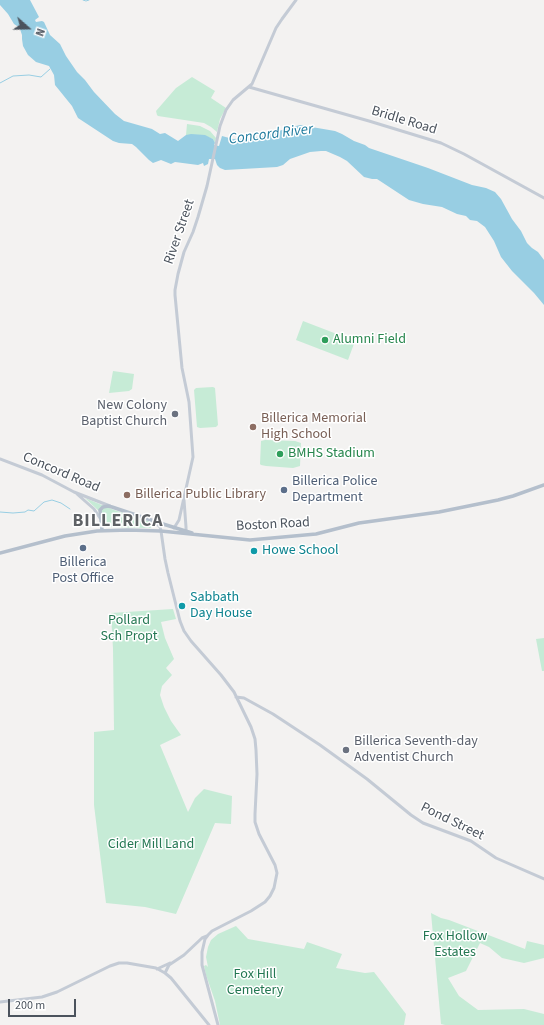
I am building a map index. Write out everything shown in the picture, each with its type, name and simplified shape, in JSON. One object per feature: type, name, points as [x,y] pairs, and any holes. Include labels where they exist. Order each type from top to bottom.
[{"type":"main road","name":"River Street","points":[[174,528],[179,520],[193,457],[189,402],[182,368],[175,290],[178,274],[184,252],[198,217],[222,119],[233,100],[254,81],[276,28],[296,0]]},
{"type":"main road","name":"Bridle Road","points":[[249,87],[359,118],[441,144],[464,154],[544,198]]},
{"type":"main road","name":"Concord Road","points":[[0,459],[42,475],[74,492],[112,507],[186,532]]},
{"type":"main road","name":"Boston Road","points":[[0,553],[65,536],[102,530],[186,532],[250,540],[316,534],[368,522],[439,512],[498,500],[544,485]]},
{"type":"main road","points":[[74,492],[94,509],[100,518],[102,530]]},
{"type":"main road","name":"River Street","points":[[184,494],[186,532]]},
{"type":"main road","name":"Concord Road","points":[[100,518],[101,508],[105,506],[112,507]]},
{"type":"main road","points":[[151,531],[155,527],[155,522]]},
{"type":"main road","points":[[155,522],[160,527],[165,559],[180,621],[184,631],[234,692],[249,721],[256,744],[257,774],[255,822],[259,834],[275,865],[276,873],[276,882],[273,891],[262,904],[202,938],[184,955],[171,963],[165,972]]},
{"type":"main road","name":"Pond Street","points":[[236,697],[244,698],[273,714],[320,745],[423,823],[471,841],[496,858],[544,879]]},
{"type":"main road","points":[[207,936],[202,952],[202,965],[218,1025]]},
{"type":"main road","points":[[0,1002],[42,997],[52,994],[110,966],[119,963],[133,963],[157,968],[165,972],[209,1025]]},
{"type":"main road","points":[[157,968],[171,963]]},
{"type":"green space","points":[[192,77],[215,91],[211,98],[226,108],[220,119],[217,132],[204,123],[157,115],[156,111],[176,88]]},
{"type":"green space","points":[[187,124],[200,126],[210,131],[216,138],[215,143],[213,139],[202,135],[186,135]]},
{"type":"green space","name":"Alumni Field","points":[[303,321],[355,341],[348,360],[296,340]]},
{"type":"green space","points":[[113,371],[134,374],[132,389],[129,391],[109,393]]},
{"type":"green space","points":[[196,388],[215,388],[218,425],[216,427],[197,427],[194,390]]},
{"type":"green space","name":"BMHS Stadium","points":[[261,441],[295,441],[301,443],[300,466],[293,468],[261,465]]},
{"type":"green space","points":[[85,498],[114,510],[151,522],[153,524],[152,527],[105,527],[101,513]]},
{"type":"green space","name":"Cider Mill Land","points":[[173,609],[176,619],[161,622],[165,638],[174,659],[166,668],[172,675],[162,686],[160,695],[171,721],[181,735],[160,745],[188,812],[195,798],[204,789],[232,796],[231,824],[215,823],[176,914],[145,907],[106,903],[94,805],[94,732],[114,730],[111,613]]},
{"type":"green space","points":[[544,638],[544,671],[542,671],[536,639]]},
{"type":"green space","name":"Fox Hollow Estates","points":[[431,913],[525,949],[527,941],[544,945],[544,958],[524,963],[502,958],[489,947],[480,943],[466,971],[448,978],[459,996],[478,1010],[524,1009],[544,1014],[544,1025],[441,1024]]},
{"type":"green space","name":"Fox Hill Cemetery","points":[[236,926],[248,939],[304,949],[307,942],[342,954],[336,968],[365,973],[374,972],[406,1014],[404,1025],[220,1025],[215,1001],[204,966],[206,965],[208,967],[206,957],[211,940],[218,934]]},
{"type":"water","name":"Concord River","points":[[0,0],[30,0],[39,17],[35,20],[36,22],[44,22],[50,35],[60,44],[77,72],[115,114],[124,121],[152,129],[160,134],[165,133],[178,141],[186,135],[205,135],[213,139],[215,143],[214,145],[219,146],[222,136],[233,139],[253,138],[300,125],[335,131],[369,148],[495,192],[501,199],[527,243],[538,252],[544,260],[544,305],[512,271],[501,257],[494,241],[485,227],[477,221],[470,220],[466,216],[457,214],[442,207],[409,200],[377,179],[364,177],[347,161],[326,151],[310,152],[290,159],[283,165],[277,167],[225,170],[217,165],[215,159],[209,159],[208,164],[204,166],[203,163],[198,165],[175,162],[171,164],[161,160],[153,163],[132,144],[113,141],[78,118],[72,106],[55,85],[54,75],[49,66],[36,62],[28,55],[23,46],[20,29],[25,26],[17,26],[14,24],[0,5]]},
{"type":"waterway","points":[[83,0],[89,0]]},
{"type":"waterway","points":[[0,83],[13,76],[29,75],[41,77],[50,69]]},
{"type":"waterway","points":[[0,512],[13,513],[25,512],[28,510],[34,511],[44,502],[52,500],[61,503],[70,509]]},
{"type":"place","name":"Alumni Field","points":[[325,340]]},
{"type":"place","name":"New Colony Baptist Church","points":[[175,414]]},
{"type":"place","name":"Billerica Memorial High School","points":[[253,427]]},
{"type":"place","name":"BMHS Stadium","points":[[280,454]]},
{"type":"place","name":"Billerica Police Department","points":[[284,490]]},
{"type":"place","name":"Billerica Public Library","points":[[127,495]]},
{"type":"place","name":"Billerica Post Office","points":[[83,548]]},
{"type":"place","name":"Howe School","points":[[254,551]]},
{"type":"place","name":"Sabbath Day House","points":[[182,606]]},
{"type":"place","name":"Billerica Seventh-day Adventist Church","points":[[346,750]]},
{"type":"district","name":"BILLERICA","points":[[118,522]]},
{"type":"park label","name":"Pollard Sch Propt","points":[[129,630]]}]
